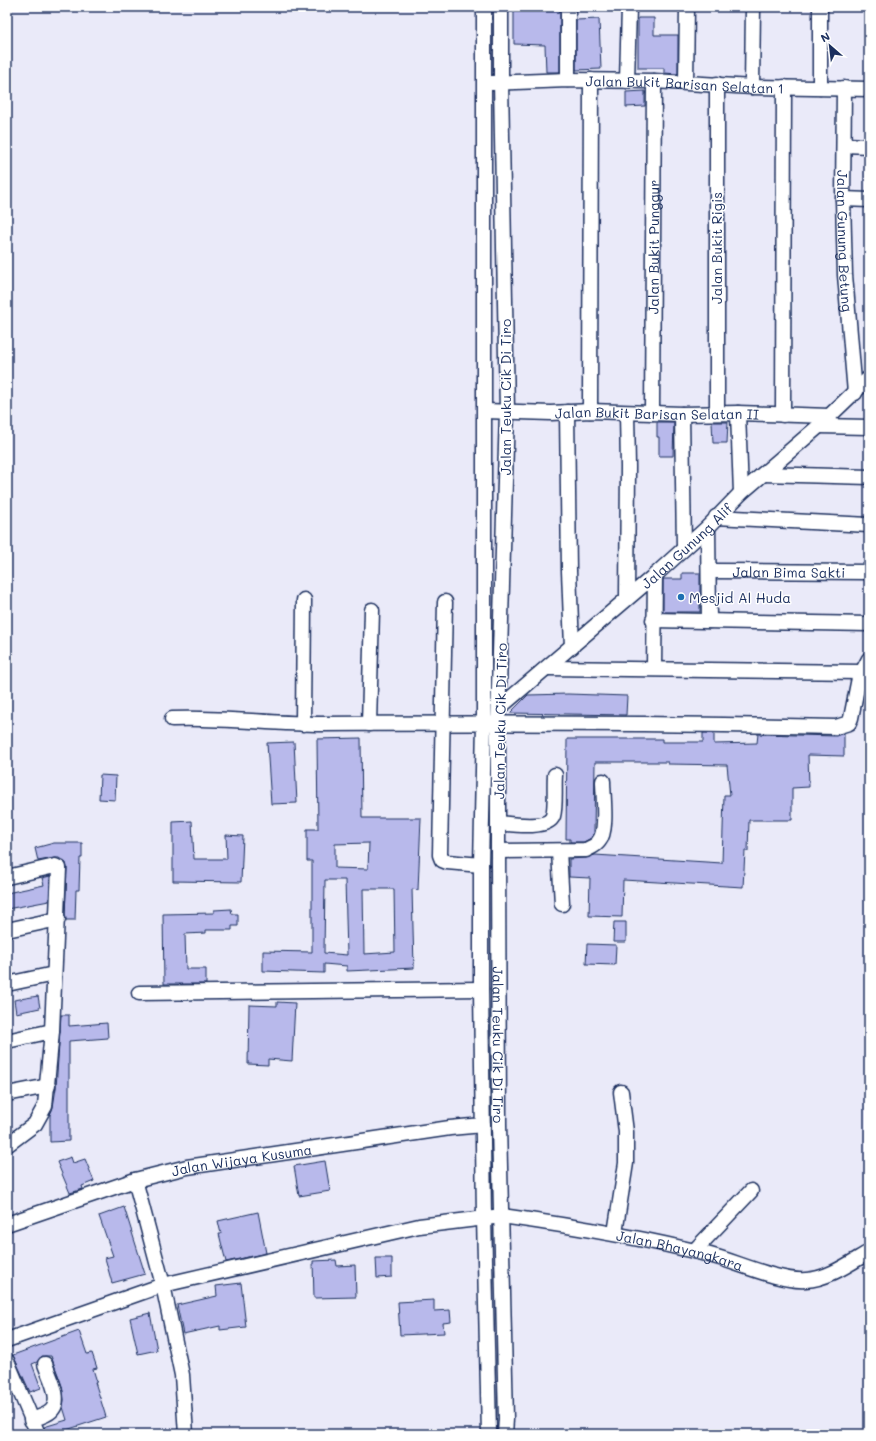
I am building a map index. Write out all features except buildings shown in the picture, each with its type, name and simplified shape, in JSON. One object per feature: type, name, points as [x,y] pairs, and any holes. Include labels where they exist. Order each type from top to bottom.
[{"type":"street","name":"Jalan Teuku Cik Di Tiro","points":[[484,7],[485,410],[481,989],[489,1434]]},
{"type":"street","name":"Jalan Teuku Cik Di Tiro","points":[[501,7],[507,411],[498,723],[499,1060],[506,1419],[504,1434]]},
{"type":"street","points":[[568,7],[568,80]]},
{"type":"street","points":[[627,81],[629,7]]},
{"type":"street","points":[[686,82],[687,7]]},
{"type":"street","points":[[752,87],[753,7]]},
{"type":"street","points":[[820,7],[820,88]]},
{"type":"street","name":"Jalan Bukit Barisan Selatan 1","points":[[484,84],[568,80],[654,80],[752,87],[869,89]]},
{"type":"street","points":[[590,411],[591,80]]},
{"type":"street","name":"Jalan Bukit Punggur","points":[[652,413],[654,80]]},
{"type":"street","name":"Jalan Bukit Rigis","points":[[717,84],[717,413]]},
{"type":"street","points":[[783,414],[784,87]]},
{"type":"street","name":"Jalan Gunung Betung","points":[[844,88],[843,199],[845,275],[855,393]]},
{"type":"street","points":[[844,145],[869,146]]},
{"type":"street","points":[[843,199],[869,200]]},
{"type":"street","name":"Jalan Gunung Alif","points":[[499,708],[548,668],[655,575],[741,493],[819,426],[869,379]]},
{"type":"street","name":"Jalan Bukit Barisan Selatan II","points":[[485,410],[682,414],[738,413],[829,416]]},
{"type":"street","points":[[567,412],[569,571],[572,647]]},
{"type":"street","points":[[627,412],[627,598]]},
{"type":"street","points":[[738,413],[741,493]]},
{"type":"street","points":[[682,414],[684,548]]},
{"type":"street","points":[[819,426],[869,427]]},
{"type":"street","points":[[763,474],[869,477]]},
{"type":"street","points":[[709,620],[712,522],[869,525]]},
{"type":"street","name":"Jalan Bima Sakti","points":[[710,571],[869,572]]},
{"type":"street","points":[[654,668],[653,620],[655,575]]},
{"type":"street","points":[[303,724],[304,600]]},
{"type":"street","points":[[445,602],[440,855],[442,860],[446,862],[481,864]]},
{"type":"street","points":[[368,724],[372,610]]},
{"type":"street","points":[[653,620],[869,624]]},
{"type":"street","points":[[172,719],[207,717],[303,724],[498,723],[836,727],[849,723],[861,672],[869,659]]},
{"type":"street","points":[[548,668],[654,668],[861,672]]},
{"type":"street","points":[[498,823],[541,825],[548,822],[553,816],[555,775]]},
{"type":"street","points":[[498,851],[586,850],[600,840],[604,831],[603,781]]},
{"type":"street","points":[[559,851],[562,904]]},
{"type":"street","points":[[7,877],[57,866],[59,868],[52,1032],[45,1106],[35,1124],[7,1145]]},
{"type":"street","points":[[7,930],[58,919]]},
{"type":"street","points":[[7,984],[54,974]]},
{"type":"street","points":[[139,993],[481,989]]},
{"type":"street","points":[[7,1041],[52,1032]]},
{"type":"street","points":[[482,1061],[499,1060]]},
{"type":"street","points":[[7,1094],[48,1086]]},
{"type":"street","points":[[615,1233],[626,1163],[626,1132],[621,1092]]},
{"type":"street","name":"Jalan Wijaya Kusuma","points":[[7,1224],[135,1180],[187,1167],[434,1130],[483,1125]]},
{"type":"street","points":[[135,1180],[163,1285],[182,1375],[186,1434]]},
{"type":"street","points":[[694,1251],[751,1191]]},
{"type":"street","name":"Jalan Bhayangkara","points":[[7,1340],[163,1285],[419,1226],[484,1217],[502,1216],[615,1233],[694,1251],[791,1280],[806,1280],[823,1277],[869,1252]]},
{"type":"street","points":[[7,1361],[38,1434]]},
{"type":"street","points":[[31,1420],[51,1412],[55,1406],[56,1397],[45,1364]]},
{"type":"place","name":"Mesjid Al Huda","points":[[681,597]]}]
